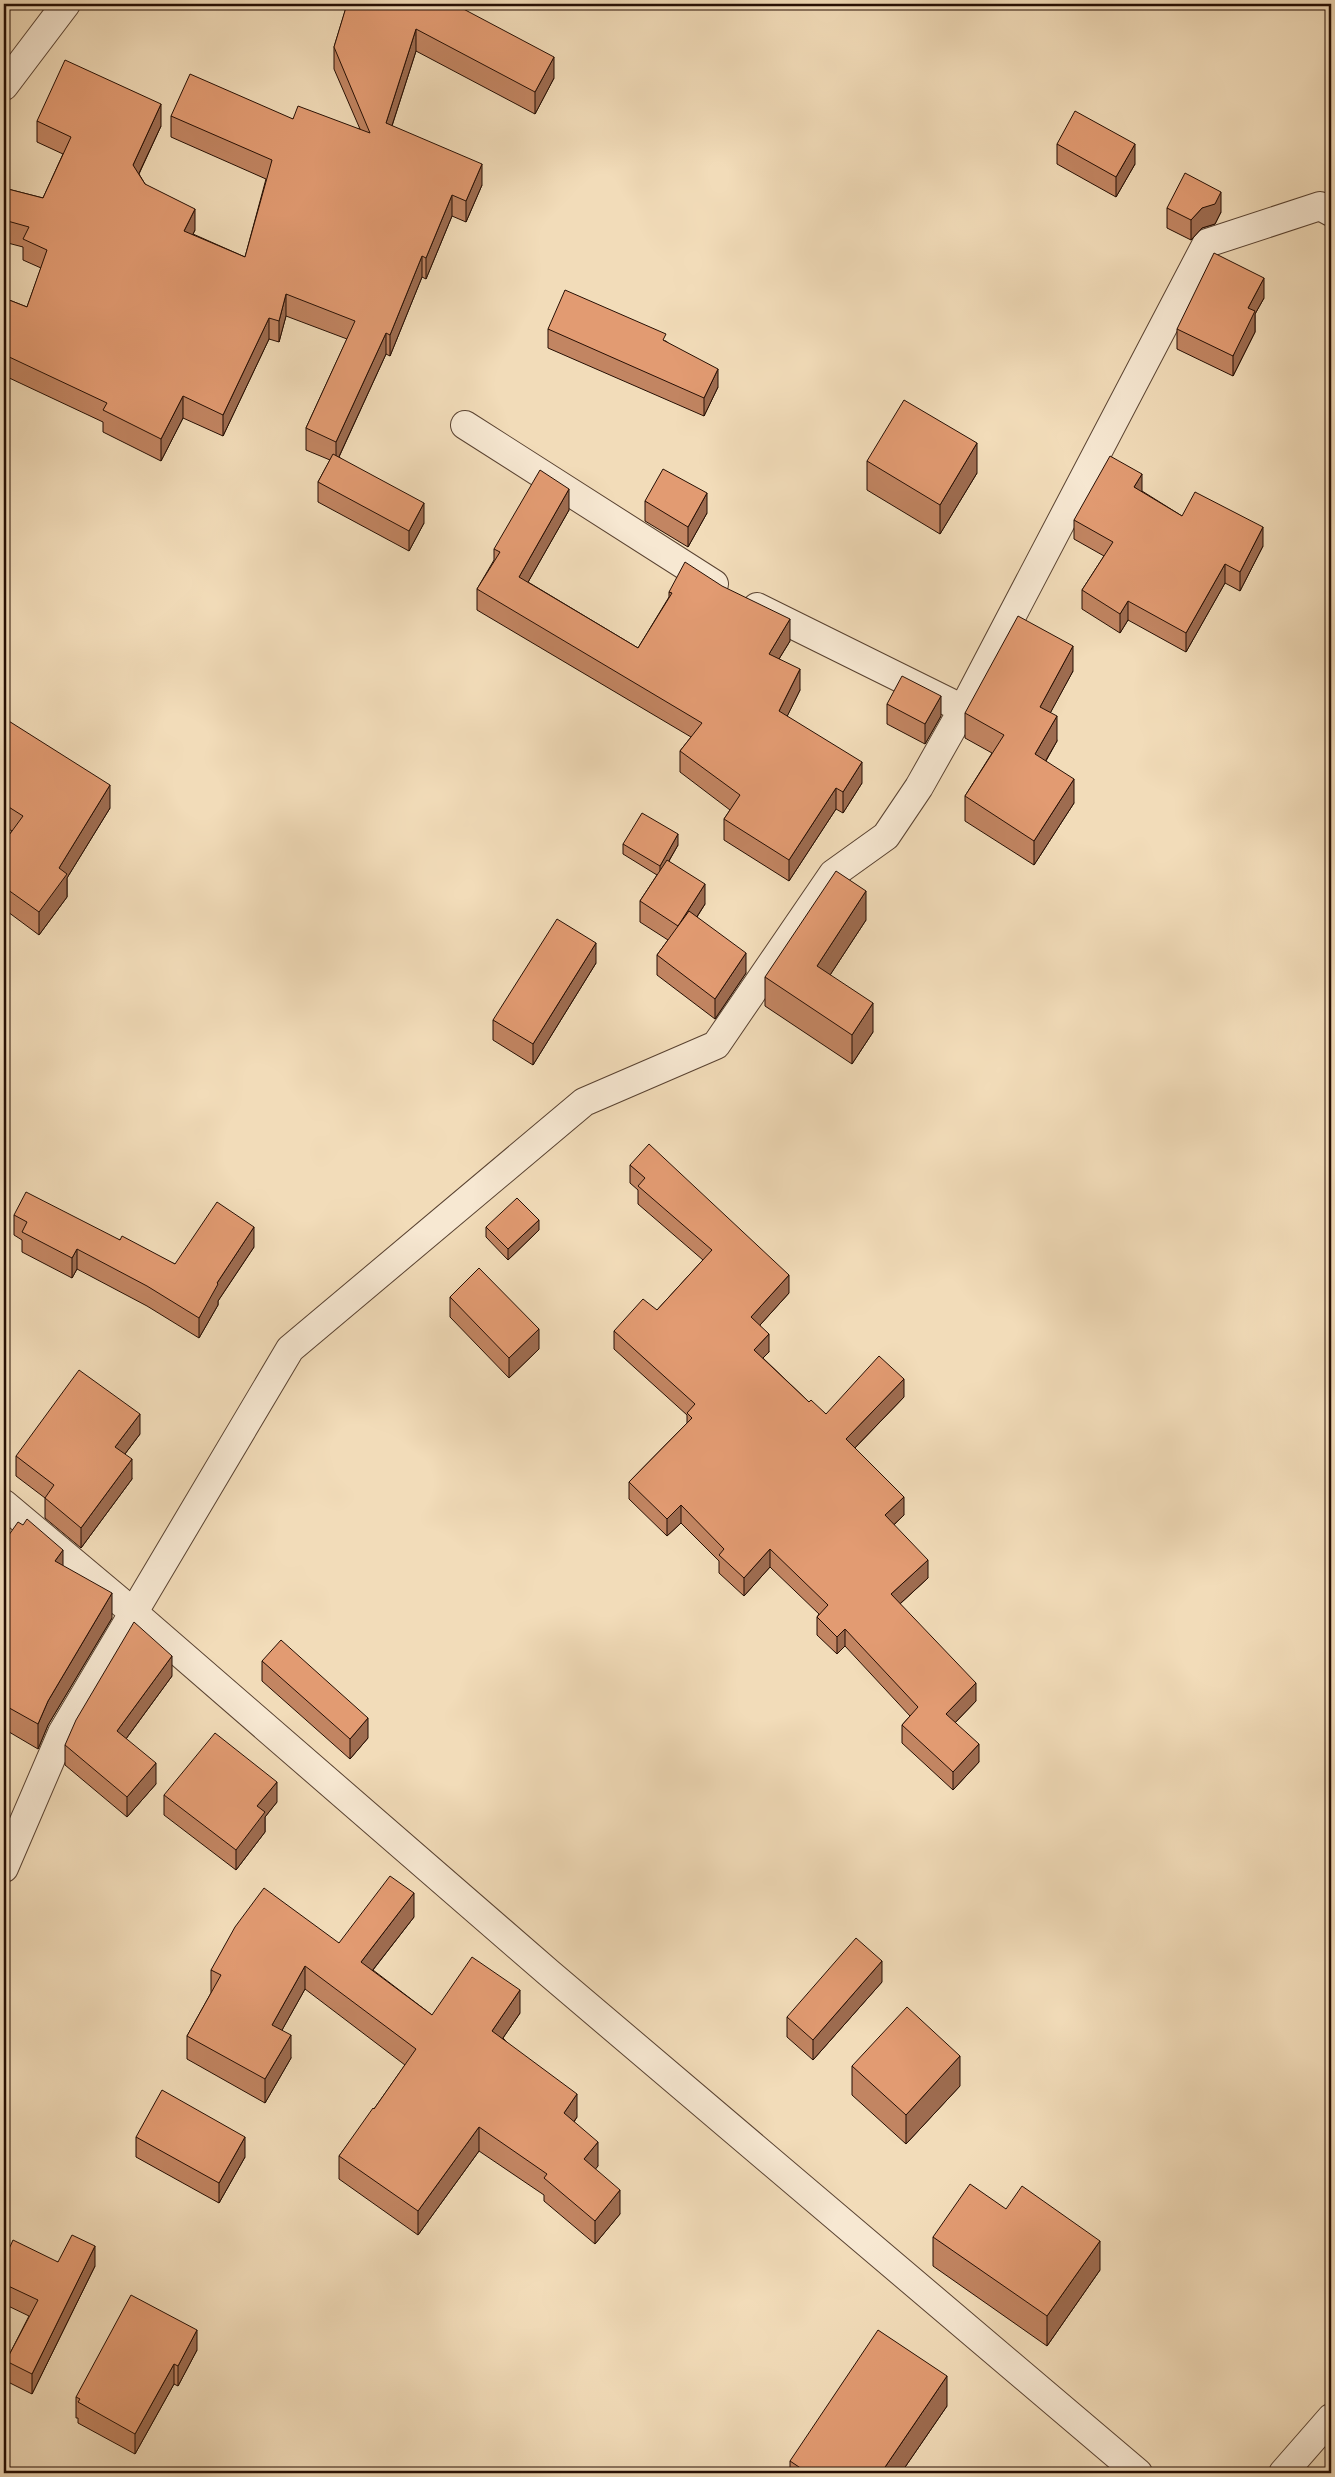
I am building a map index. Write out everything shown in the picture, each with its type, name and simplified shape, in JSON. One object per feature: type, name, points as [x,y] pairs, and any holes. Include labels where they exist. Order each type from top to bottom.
[{"type":"street","points":[[4,86],[66,4]]},
{"type":"street","points":[[4,1868],[62,1733],[290,1349],[584,1102],[716,1045],[833,874],[886,836],[919,787],[963,709],[1207,243],[1320,206],[1331,212]]},
{"type":"street","points":[[465,425],[729,593],[963,709]]},
{"type":"street","points":[[4,1504],[134,1613],[549,1973],[1138,2473]]},
{"type":"street","points":[[1282,2473],[1331,2418]]},
{"type":"building","points":[[347,4],[454,4],[554,57],[535,92],[416,29],[386,123],[482,164],[466,201],[452,195],[426,258],[422,256],[390,335],[386,333],[336,442],[306,428],[355,321],[286,294],[279,321],[269,318],[223,415],[183,396],[161,439],[103,410],[107,403],[5,355],[4,357],[4,298],[27,307],[47,250],[23,239],[29,227],[4,220],[4,188],[43,198],[71,137],[37,121],[65,60],[161,104],[133,165],[145,184],[195,209],[184,231],[245,257],[272,160],[171,116],[190,74],[293,119],[298,106],[370,133],[334,47]]},
{"type":"building","points":[[1075,111],[1135,144],[1116,177],[1057,144]]},
{"type":"building","points":[[1185,173],[1221,192],[1215,204],[1202,208],[1191,220],[1167,208]]},
{"type":"building","points":[[1214,253],[1264,278],[1248,308],[1255,311],[1233,356],[1177,329]]},
{"type":"building","points":[[565,290],[666,334],[663,340],[718,369],[704,398],[548,329]]},
{"type":"building","points":[[904,400],[977,443],[940,505],[867,461]]},
{"type":"building","points":[[333,454],[424,503],[409,531],[318,482]]},
{"type":"building","points":[[1110,456],[1142,474],[1134,487],[1182,516],[1195,492],[1263,527],[1240,572],[1225,564],[1186,633],[1128,601],[1120,614],[1082,590],[1113,542],[1074,520]]},
{"type":"building","points":[[663,469],[707,493],[688,527],[645,501]]},
{"type":"building","points":[[540,470],[569,489],[519,577],[638,648],[672,593],[669,592],[685,562],[722,586],[790,619],[769,654],[800,669],[779,711],[862,762],[843,792],[836,788],[789,860],[724,819],[740,795],[680,751],[702,723],[477,589],[500,552],[494,549]]},
{"type":"building","points":[[1018,616],[1073,646],[1040,707],[1057,716],[1035,754],[1074,779],[1034,841],[965,796],[1004,735],[965,713]]},
{"type":"building","points":[[902,676],[941,696],[925,724],[887,704]]},
{"type":"building","points":[[4,718],[110,785],[59,868],[67,874],[39,912],[4,887],[4,842],[23,816],[4,804]]},
{"type":"building","points":[[642,813],[678,834],[660,866],[623,844]]},
{"type":"building","points":[[667,860],[705,884],[678,926],[640,901]]},
{"type":"building","points":[[836,871],[866,891],[817,966],[873,1003],[852,1035],[765,977]]},
{"type":"building","points":[[689,911],[746,953],[715,999],[657,955]]},
{"type":"building","points":[[557,919],[596,943],[533,1044],[493,1020]]},
{"type":"building","points":[[649,1144],[789,1275],[751,1317],[769,1334],[754,1350],[809,1402],[811,1400],[826,1414],[879,1356],[904,1379],[846,1439],[904,1497],[885,1515],[928,1560],[891,1594],[976,1683],[946,1714],[979,1744],[953,1772],[902,1725],[918,1707],[845,1629],[837,1637],[817,1617],[828,1605],[770,1549],[744,1578],[719,1555],[724,1549],[681,1505],[667,1519],[629,1482],[692,1418],[687,1413],[695,1404],[614,1331],[643,1299],[657,1310],[712,1250],[638,1186],[645,1178],[630,1165]]},
{"type":"building","points":[[26,1192],[120,1240],[122,1236],[175,1264],[217,1202],[254,1227],[217,1283],[199,1318],[147,1286],[77,1249],[72,1258],[22,1232],[27,1222],[14,1215]]},
{"type":"building","points":[[517,1198],[539,1220],[508,1249],[486,1227]]},
{"type":"building","points":[[479,1268],[539,1329],[509,1358],[450,1297]]},
{"type":"building","points":[[79,1370],[140,1414],[115,1447],[132,1459],[81,1528],[45,1498],[54,1485],[16,1456]]},
{"type":"building","points":[[27,1519],[63,1550],[55,1561],[112,1593],[48,1701],[38,1724],[4,1705],[4,1542],[18,1522],[23,1525]]},
{"type":"building","points":[[134,1622],[172,1656],[117,1731],[156,1763],[127,1797],[65,1745],[76,1720]]},
{"type":"building","points":[[281,1640],[368,1718],[350,1739],[262,1661]]},
{"type":"building","points":[[215,1733],[277,1782],[257,1806],[265,1812],[236,1850],[164,1795]]},
{"type":"building","points":[[390,1876],[414,1893],[361,1962],[432,2015],[472,1957],[520,1990],[492,2031],[577,2094],[564,2113],[598,2142],[584,2159],[620,2190],[595,2221],[544,2178],[547,2174],[479,2127],[418,2211],[339,2156],[416,2049],[305,1966],[272,2025],[291,2035],[265,2079],[187,2036],[221,1975],[211,1970],[235,1927],[264,1888],[339,1943]]},
{"type":"building","points":[[856,1938],[882,1961],[813,2040],[787,2017]]},
{"type":"building","points":[[907,2007],[960,2056],[906,2115],[852,2066]]},
{"type":"building","points":[[162,2090],[245,2137],[219,2183],[136,2137]]},
{"type":"building","points":[[970,2184],[1006,2209],[1022,2186],[1100,2241],[1047,2316],[933,2237]]},
{"type":"building","points":[[72,2235],[95,2246],[32,2374],[6,2361],[38,2300],[4,2284],[4,2260],[13,2240],[58,2262]]},
{"type":"building","points":[[131,2295],[197,2330],[178,2366],[174,2364],[135,2434],[78,2402],[80,2399],[76,2397]]},
{"type":"building","points":[[878,2330],[947,2376],[881,2473],[808,2473],[790,2461]]}]
